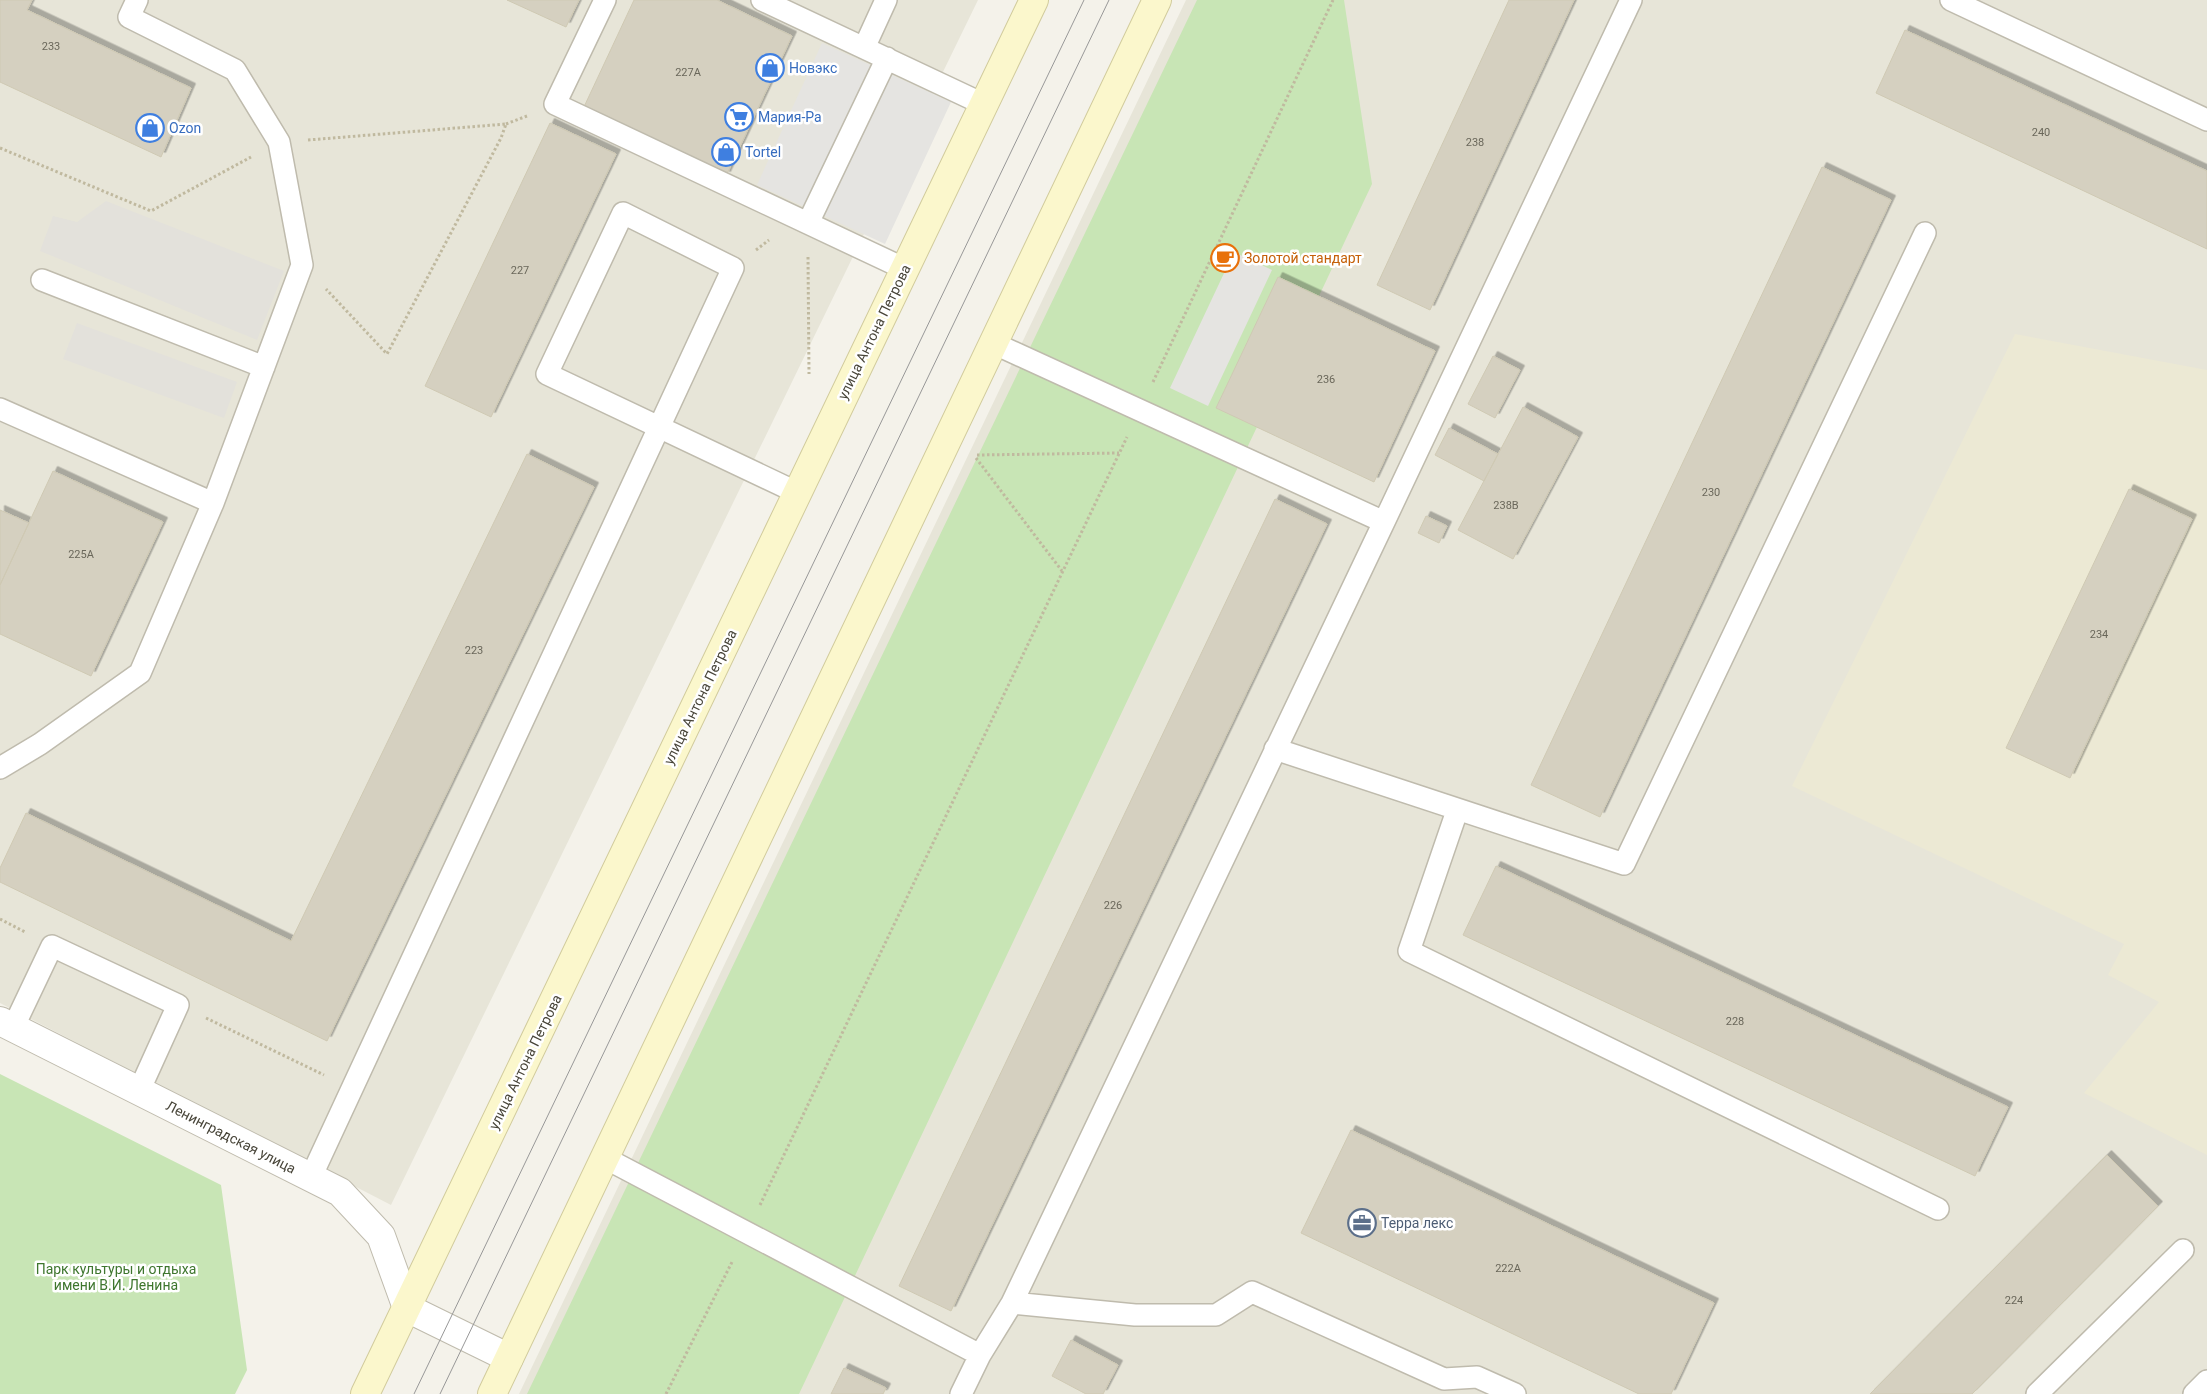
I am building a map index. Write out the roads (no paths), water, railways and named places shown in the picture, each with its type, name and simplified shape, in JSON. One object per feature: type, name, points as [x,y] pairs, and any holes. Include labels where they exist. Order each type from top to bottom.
[{"type":"main road","name":"улица Антона Петрова","points":[[365,1394],[1034,0]]},
{"type":"main road","points":[[492,1394],[1158,0]]},
{"type":"street","name":"Ленинградская улица","points":[[7,1025],[340,1192],[380,1236],[407,1308]]},
{"type":"street","points":[[407,1308],[509,1358]]},
{"type":"lane","points":[[0,768],[40,744],[140,673],[213,503],[302,265],[279,142],[235,70],[129,17],[137,0]]},
{"type":"lane","points":[[605,0],[555,104],[905,269]]},
{"type":"lane","points":[[762,0],[984,104]]},
{"type":"lane","points":[[864,48],[886,0]]},
{"type":"lane","points":[[961,1394],[980,1355],[1012,1304],[1631,0]]},
{"type":"lane","points":[[1952,0],[2207,120]]},
{"type":"lane","points":[[803,221],[887,58]]},
{"type":"lane","points":[[312,1177],[660,427],[733,268],[623,213],[547,374],[660,427],[798,493]]},
{"type":"lane","points":[[1275,749],[1457,811],[1624,864],[1925,233]]},
{"type":"lane","points":[[42,280],[264,367]]},
{"type":"lane","points":[[993,343],[1384,522]]},
{"type":"lane","points":[[0,409],[213,503]]},
{"type":"lane","points":[[1457,811],[1409,951],[1938,1209]]},
{"type":"lane","points":[[7,1025],[52,946],[178,1005],[139,1091]]},
{"type":"lane","points":[[604,1158],[748,1231],[980,1355]]},
{"type":"lane","points":[[2037,1394],[2183,1250]]},
{"type":"lane","points":[[1012,1304],[1135,1315],[1216,1315],[1252,1292],[1444,1379],[1477,1377],[1515,1394]]},
{"type":"lane","points":[[2194,1394],[2207,1381]]},
{"type":"tram line","points":[[414,1394],[1084,0]]},
{"type":"tram line","points":[[440,1394],[1109,0]]},
{"type":"place","name":"Новэкс","points":[[770,68]]},
{"type":"place","name":"Мария-Ра","points":[[739,117]]},
{"type":"place","name":"Ozon","points":[[150,128]]},
{"type":"place","name":"Tortel","points":[[726,152]]},
{"type":"place","name":"Золотой стандарт","points":[[1225,258]]},
{"type":"place","name":"Терра лекс","points":[[1362,1223]]},
{"type":"park label","name":"Парк культуры и отдыха имени В.И. Ленина","points":[[116,1278]]}]
